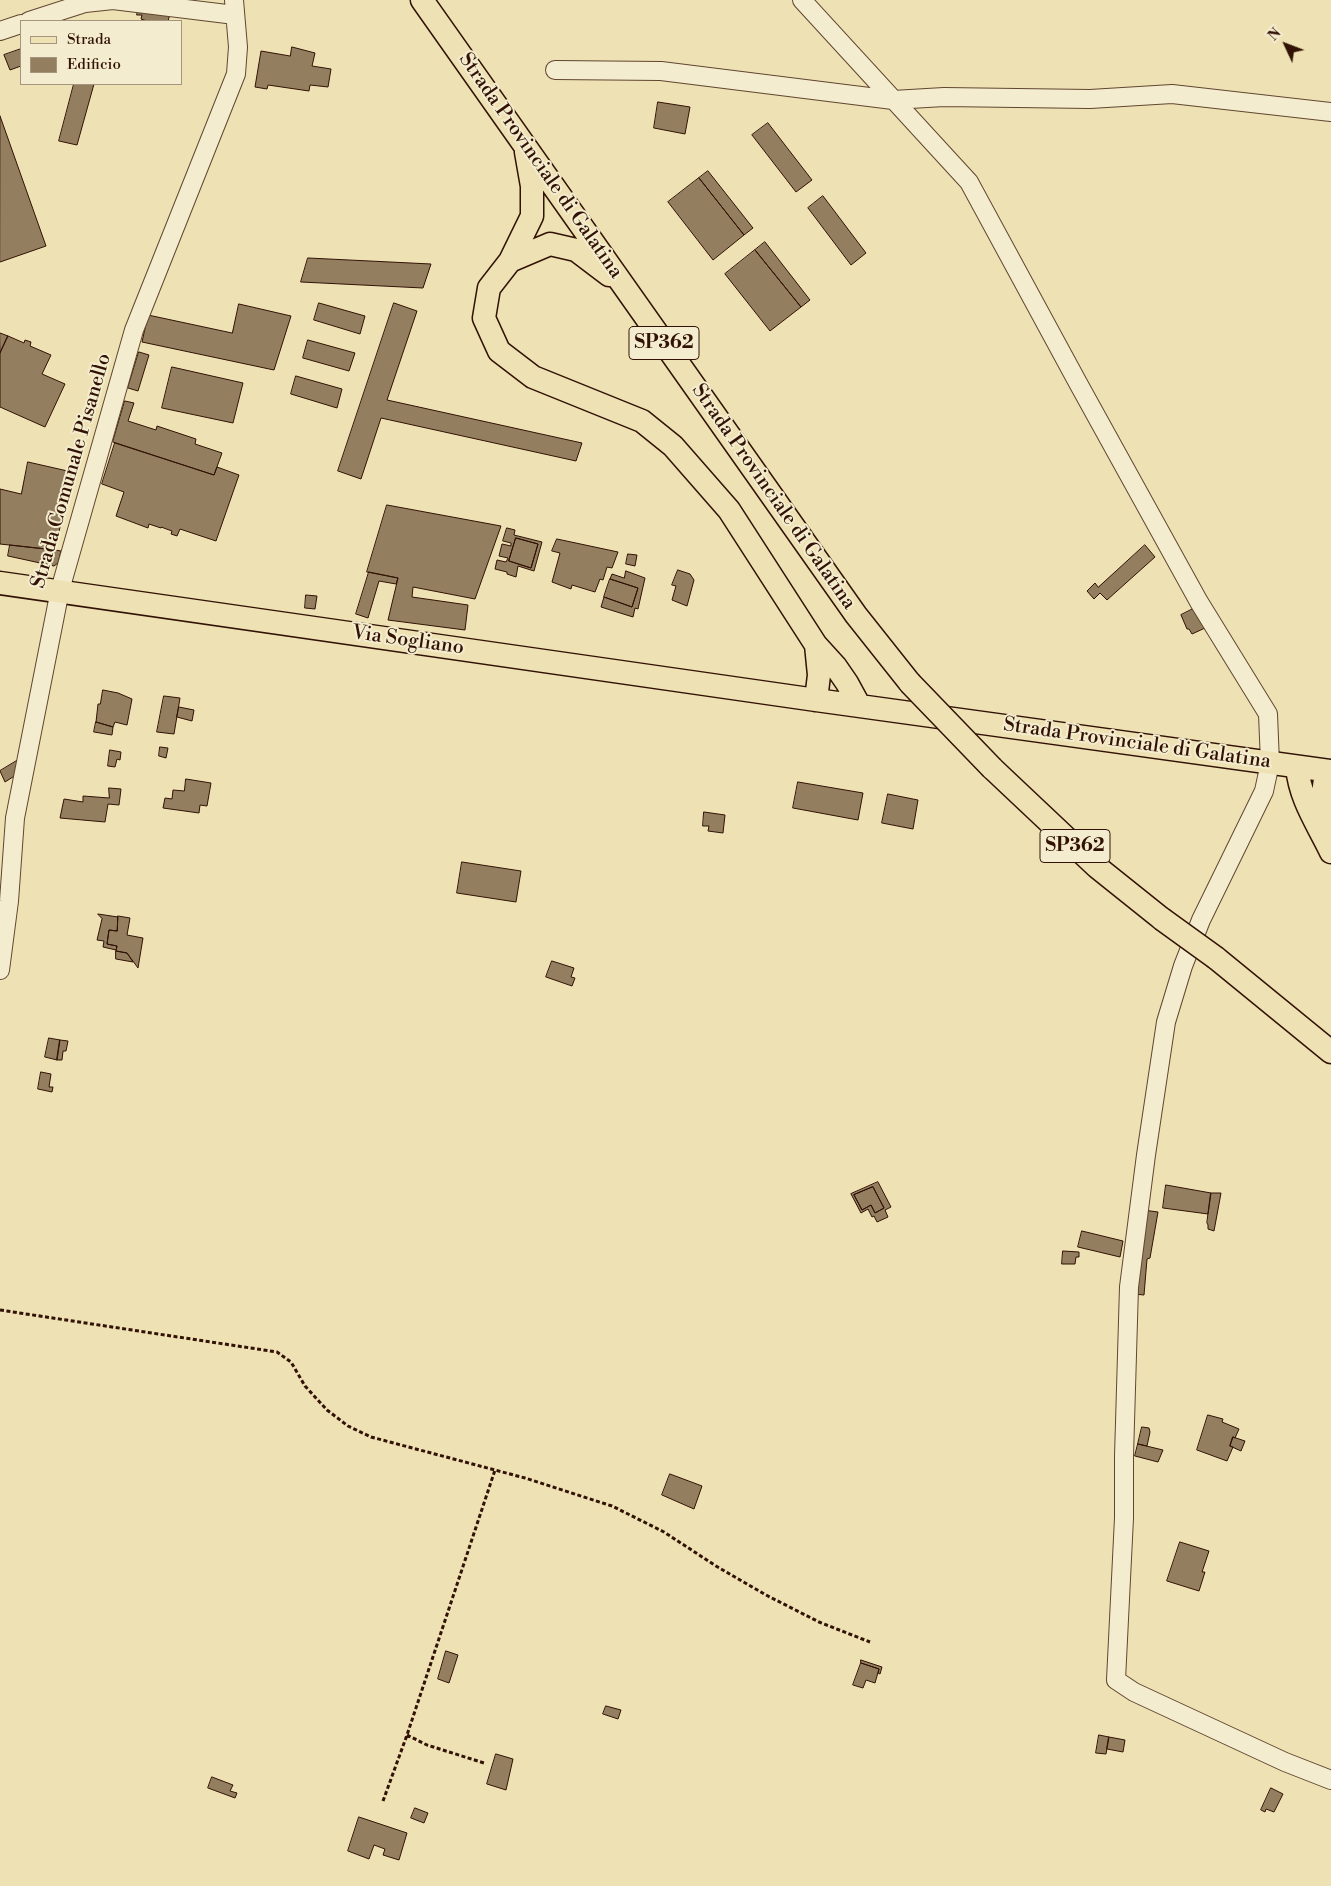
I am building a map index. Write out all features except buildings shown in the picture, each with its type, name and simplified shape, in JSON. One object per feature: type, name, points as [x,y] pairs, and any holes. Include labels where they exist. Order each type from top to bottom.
[{"type":"main road","name":"Strada Provinciale di Galatina","points":[[422,0],[856,615],[910,683],[992,768],[1097,867],[1162,919],[1216,958],[1331,1052]]},
{"type":"main road","points":[[524,144],[532,186],[532,216],[510,261],[488,288],[484,318],[499,351],[533,377],[642,422],[673,446],[729,510],[816,645],[836,667],[859,706]]},
{"type":"main road","points":[[510,261],[550,244],[576,250],[626,289]]},
{"type":"main road","name":"Via Sogliano","points":[[0,583],[60,590],[816,700]]},
{"type":"main road","points":[[816,645],[819,675],[816,700]]},
{"type":"main road","name":"Strada Provinciale di Galatina","points":[[816,700],[1329,771]]},
{"type":"main road","points":[[1298,767],[1299,783],[1303,798],[1331,852]]},
{"type":"main road","points":[[1320,830],[1321,810],[1329,771]]},
{"type":"street","points":[[31,20],[85,3],[113,0],[235,8]]},
{"type":"street","points":[[802,0],[969,182],[1199,602],[1268,714],[1270,763],[1264,790],[1201,920],[1183,966],[1166,1022],[1146,1154],[1129,1287],[1124,1518],[1116,1680],[1151,1701],[1285,1762],[1331,1780]]},
{"type":"street","name":"Strada Comunale Pisanello","points":[[0,970],[9,901],[15,818],[60,590],[134,330],[236,74],[238,47],[235,8]]},
{"type":"street","points":[[0,31],[20,24]]},
{"type":"street","points":[[555,70],[660,70],[893,100],[944,97],[1090,99],[1172,94],[1331,112]]},
{"type":"path","points":[[0,1310],[277,1352],[291,1362],[305,1386],[327,1410],[348,1426],[371,1437],[525,1478],[612,1506],[664,1532],[766,1596],[819,1622],[870,1642]]},
{"type":"path","points":[[383,1801],[407,1735],[495,1470]]},
{"type":"path","points":[[407,1735],[427,1745],[484,1763]]}]
